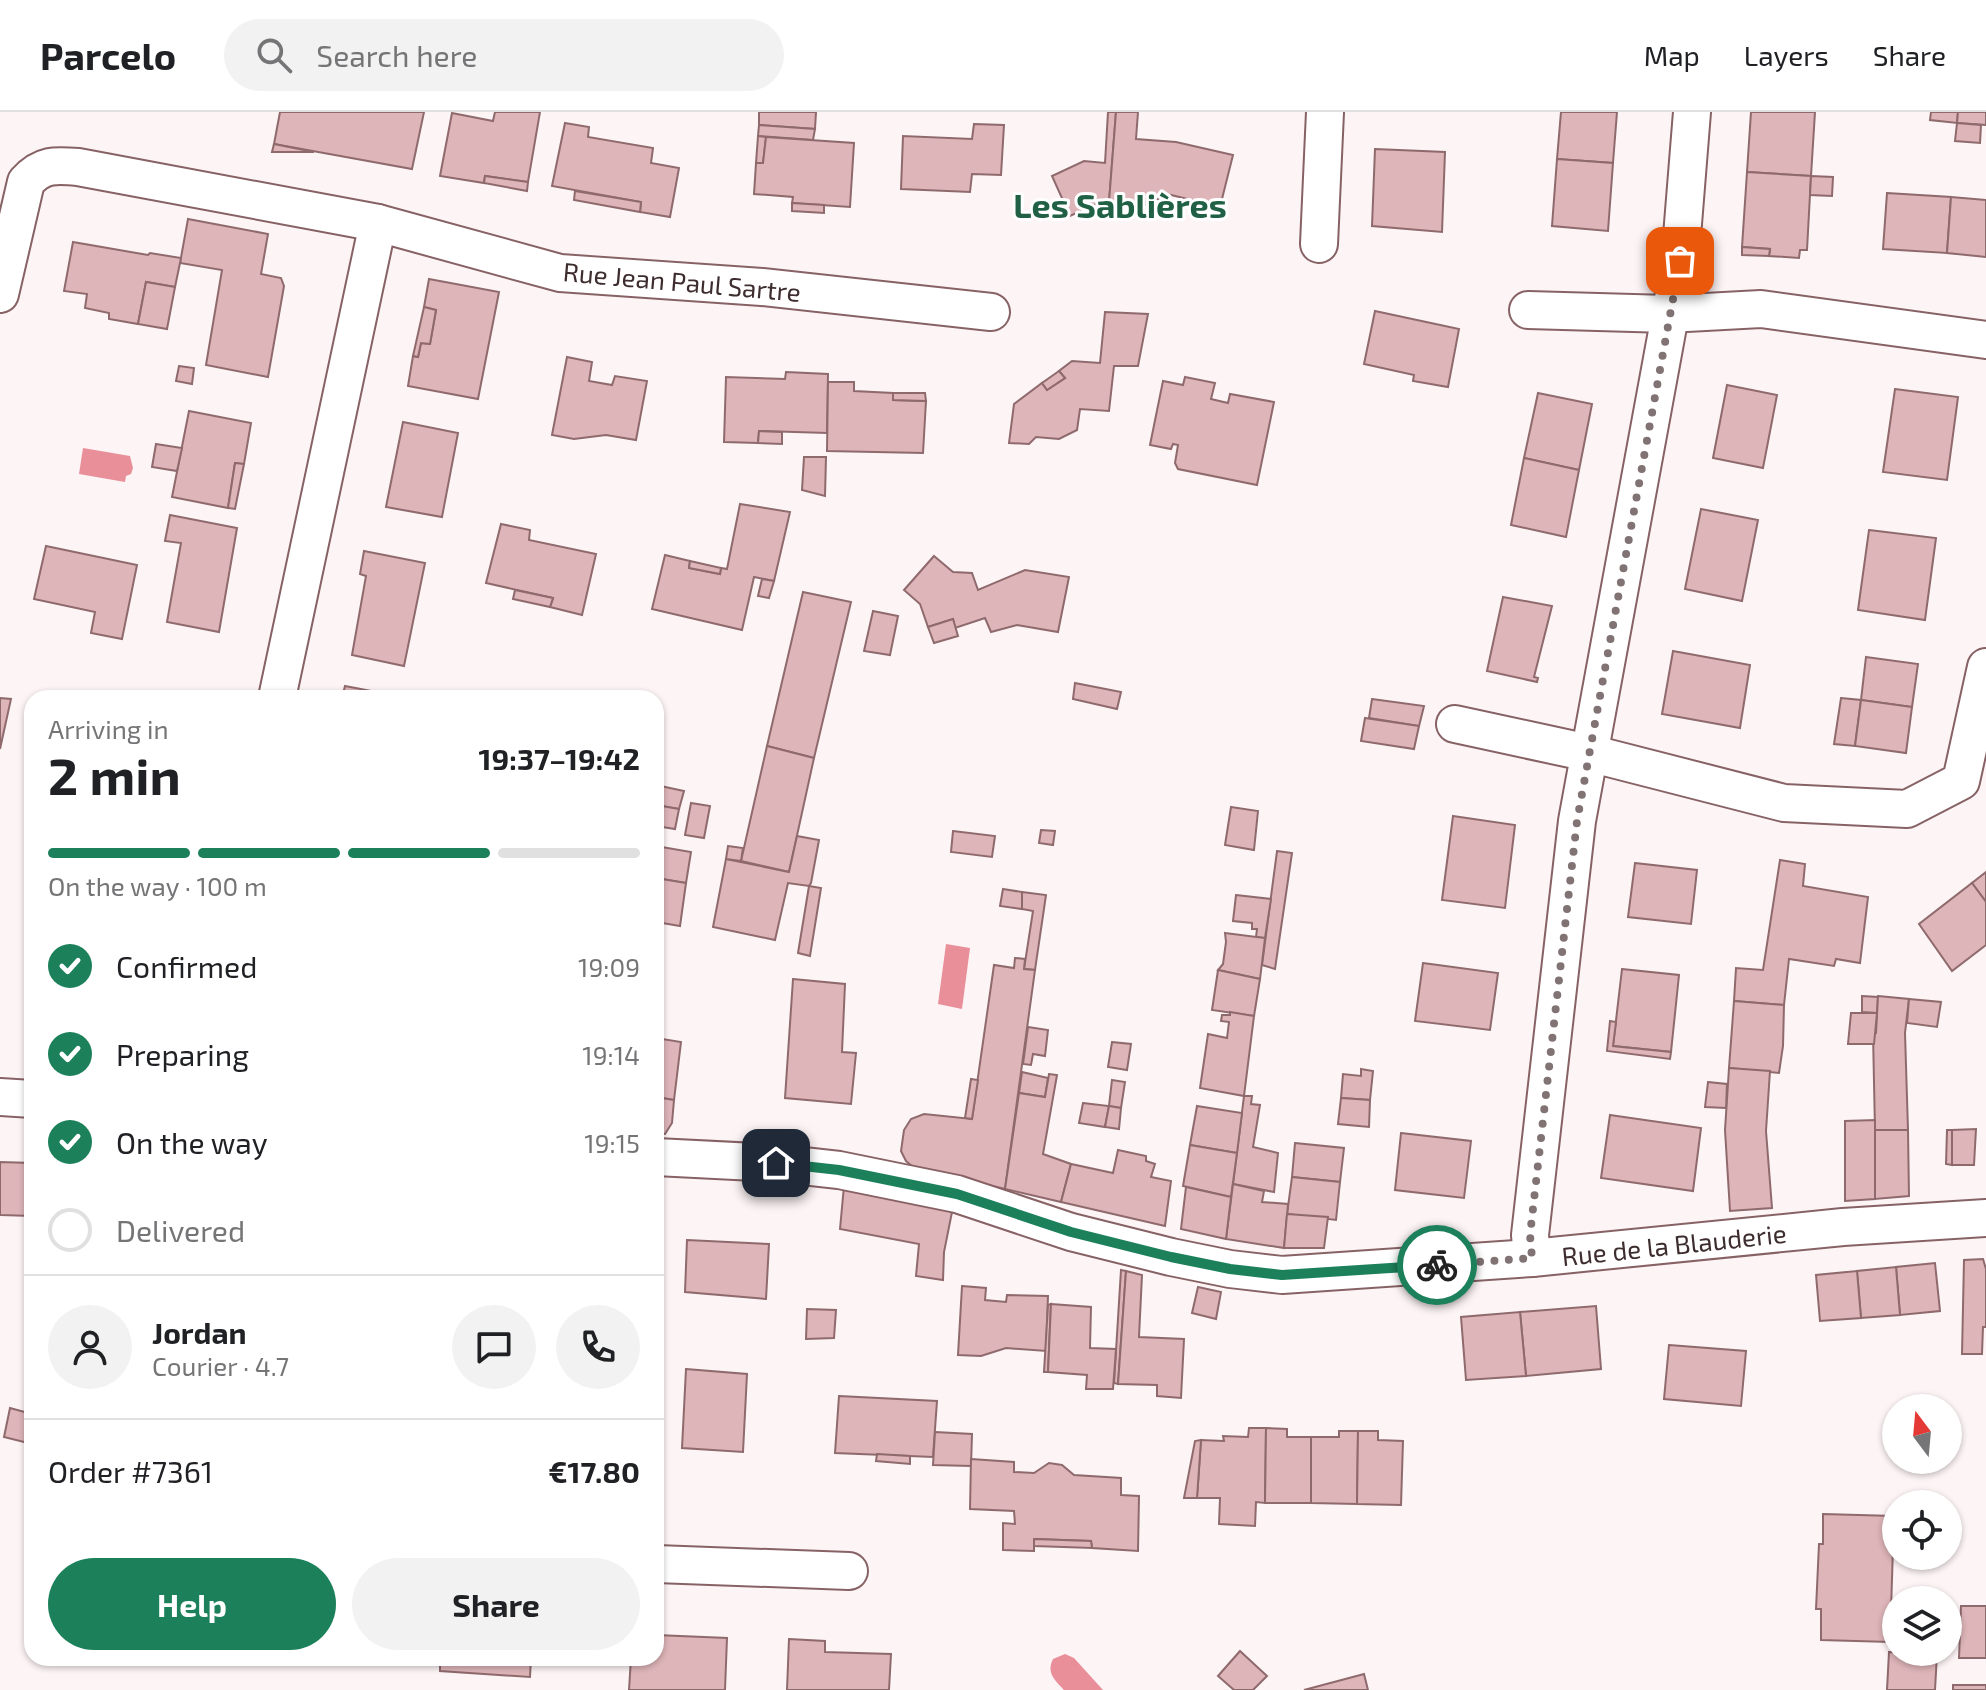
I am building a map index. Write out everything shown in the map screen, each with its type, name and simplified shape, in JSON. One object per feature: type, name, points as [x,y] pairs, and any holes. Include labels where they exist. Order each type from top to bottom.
[{"type":"street","points":[[1319,244],[1325,112]]},
{"type":"street","points":[[1532,1258],[1530,1235],[1577,821],[1680,261],[1692,112]]},
{"type":"street","name":"Rue Jean Paul Sartre","points":[[0,294],[26,182],[38,169],[53,165],[78,167],[378,223],[560,273],[762,287],[991,312]]},
{"type":"street","points":[[279,690],[378,223]]},
{"type":"street","points":[[1528,310],[1668,314],[1761,309],[1986,340]]},
{"type":"street","points":[[1455,724],[1589,753],[1784,803],[1907,809],[1961,781],[1986,667]]},
{"type":"street","points":[[0,1097],[24,1098]]},
{"type":"street","name":"Rue de la Blauderie","points":[[664,1157],[776,1163],[839,1170],[957,1194],[1071,1232],[1171,1257],[1230,1269],[1282,1275],[1532,1258],[1843,1227],[1986,1218]]},
{"type":"street","points":[[664,1564],[849,1571]]},
{"type":"shaded area","points":[[83,448],[130,456],[131,474],[126,476],[125,482],[79,474]]},
{"type":"shaded area","points":[[946,944],[970,948],[962,1009],[938,1004]]},
{"type":"shaded area","points":[[1065,1654],[1074,1658],[1103,1690],[1064,1690],[1052,1676],[1050,1668],[1053,1659]]},
{"type":"building","points":[[280,112],[424,112],[412,169],[274,144]]},
{"type":"building","points":[[495,112],[540,112],[528,182],[485,176],[484,183],[440,176],[452,113],[493,121]]},
{"type":"building","points":[[759,112],[816,112],[815,129],[759,125]]},
{"type":"building","points":[[1108,112],[1116,112],[1109,202],[1103,201],[1070,216],[1052,176],[1084,161],[1105,163]]},
{"type":"building","points":[[1116,112],[1138,112],[1136,139],[1176,142],[1233,155],[1220,207],[1171,195],[1169,200],[1154,199],[1153,205],[1109,202]]},
{"type":"building","points":[[1561,112],[1617,112],[1613,163],[1557,159]]},
{"type":"building","points":[[1751,112],[1815,112],[1811,176],[1747,172]]},
{"type":"building","points":[[1931,112],[1958,112],[1957,123],[1930,120]]},
{"type":"building","points":[[1958,112],[1986,112],[1986,125],[1957,123]]},
{"type":"building","points":[[565,123],[589,127],[588,137],[653,148],[651,163],[679,168],[670,217],[640,212],[641,202],[552,186]]},
{"type":"building","points":[[1957,123],[1981,125],[1980,143],[1955,141]]},
{"type":"building","points":[[974,124],[1004,125],[1001,175],[972,174],[970,192],[901,189],[903,136],[972,139]]},
{"type":"building","points":[[759,125],[815,129],[813,140],[758,136]]},
{"type":"building","points":[[758,136],[766,137],[763,163],[756,163]]},
{"type":"building","points":[[766,137],[854,143],[850,207],[792,203],[793,197],[754,194],[756,163],[763,163]]},
{"type":"building","points":[[274,144],[314,152],[272,152]]},
{"type":"building","points":[[1375,149],[1445,152],[1442,232],[1372,226]]},
{"type":"building","points":[[1557,159],[1613,163],[1608,231],[1552,226]]},
{"type":"building","points":[[1747,172],[1811,176],[1807,250],[1800,250],[1799,258],[1769,256],[1770,249],[1742,247]]},
{"type":"building","points":[[485,176],[528,182],[527,191],[484,183]]},
{"type":"building","points":[[1811,176],[1833,177],[1832,196],[1810,195]]},
{"type":"building","points":[[575,191],[641,202],[640,212],[574,200]]},
{"type":"building","points":[[1887,193],[1951,197],[1947,253],[1883,249]]},
{"type":"building","points":[[1951,197],[1986,200],[1986,257],[1947,253]]},
{"type":"building","points":[[792,203],[824,205],[824,213],[792,211]]},
{"type":"building","points":[[188,219],[268,234],[261,274],[281,278],[284,286],[268,377],[206,365],[222,270],[180,263]]},
{"type":"building","points":[[73,242],[181,258],[175,287],[146,282],[138,324],[109,319],[109,313],[85,308],[87,294],[64,291]]},
{"type":"building","points":[[1742,247],[1770,249],[1769,256],[1742,255]]},
{"type":"building","points":[[429,279],[499,292],[478,399],[408,386],[413,356],[418,357],[421,343],[430,344],[436,310],[424,307]]},
{"type":"building","points":[[146,282],[175,287],[167,329],[138,324]]},
{"type":"building","points":[[424,307],[436,310],[430,344],[421,343],[418,357],[413,356]]},
{"type":"building","points":[[1375,311],[1459,329],[1448,387],[1413,381],[1414,375],[1364,364]]},
{"type":"building","points":[[1105,312],[1148,314],[1138,366],[1114,366],[1109,411],[1080,409],[1077,430],[1059,439],[1036,437],[1029,444],[1009,443],[1014,404],[1042,383],[1047,390],[1065,378],[1059,371],[1072,361],[1100,363]]},
{"type":"building","points":[[567,357],[592,362],[589,381],[612,385],[615,376],[647,381],[636,440],[606,435],[574,439],[552,435]]},
{"type":"building","points":[[179,366],[194,368],[192,384],[176,381]]},
{"type":"building","points":[[1059,371],[1065,378],[1047,390],[1042,383]]},
{"type":"building","points":[[786,372],[828,374],[827,433],[759,431],[758,443],[724,442],[726,377],[785,379]]},
{"type":"building","points":[[1185,377],[1215,383],[1211,399],[1228,403],[1230,394],[1274,402],[1257,485],[1178,469],[1175,463],[1178,445],[1173,444],[1171,449],[1150,445],[1163,381],[1183,385]]},
{"type":"building","points":[[828,382],[854,382],[854,391],[893,393],[893,400],[926,401],[923,453],[827,451]]},
{"type":"building","points":[[1727,385],[1777,395],[1763,468],[1713,458]]},
{"type":"building","points":[[1895,389],[1958,397],[1947,480],[1883,472]]},
{"type":"building","points":[[893,393],[925,393],[926,401],[893,400]]},
{"type":"building","points":[[1538,393],[1592,404],[1579,470],[1524,458]]},
{"type":"building","points":[[189,411],[251,423],[244,464],[235,463],[228,508],[172,497]]},
{"type":"building","points":[[403,422],[458,433],[442,517],[386,507]]},
{"type":"building","points":[[759,431],[782,432],[782,444],[758,443]]},
{"type":"building","points":[[156,444],[182,448],[177,471],[152,467]]},
{"type":"building","points":[[804,457],[826,457],[825,496],[802,490]]},
{"type":"building","points":[[1524,458],[1579,470],[1566,537],[1511,525]]},
{"type":"building","points":[[235,463],[244,464],[235,509],[228,508]]},
{"type":"building","points":[[740,504],[790,512],[774,581],[754,577],[742,630],[652,609],[665,555],[690,561],[689,568],[720,574],[721,568],[727,569]]},
{"type":"building","points":[[1701,509],[1758,520],[1742,601],[1685,589]]},
{"type":"building","points":[[170,515],[237,528],[219,632],[167,622],[181,543],[165,541]]},
{"type":"building","points":[[501,524],[530,530],[529,540],[596,554],[582,615],[550,607],[553,598],[486,583]]},
{"type":"building","points":[[1869,530],[1936,538],[1925,620],[1858,610]]},
{"type":"building","points":[[46,546],[137,565],[122,639],[91,633],[95,612],[34,599]]},
{"type":"building","points":[[364,551],[425,563],[404,666],[352,655],[366,576],[360,574]]},
{"type":"building","points":[[934,556],[953,572],[972,573],[978,590],[1025,570],[1069,577],[1058,632],[1017,625],[991,632],[985,618],[955,628],[953,619],[928,627],[920,604],[904,590]]},
{"type":"building","points":[[690,561],[721,568],[720,574],[689,568]]},
{"type":"building","points":[[762,579],[774,581],[769,598],[758,596]]},
{"type":"building","points":[[515,590],[553,598],[550,607],[513,599]]},
{"type":"building","points":[[803,592],[851,602],[814,758],[767,746]]},
{"type":"building","points":[[1503,597],[1552,606],[1534,677],[1538,678],[1537,682],[1487,671]]},
{"type":"building","points":[[873,611],[898,616],[890,655],[864,651]]},
{"type":"building","points":[[953,619],[958,636],[934,643],[928,627]]},
{"type":"building","points":[[1673,651],[1750,665],[1740,728],[1662,714]]},
{"type":"building","points":[[1866,657],[1918,664],[1912,707],[1861,700]]},
{"type":"building","points":[[1075,683],[1121,692],[1117,709],[1073,699]]},
{"type":"building","points":[[345,686],[366,690],[344,690]]},
{"type":"building","points":[[0,698],[11,699],[0,749]]},
{"type":"building","points":[[1841,698],[1861,700],[1855,746],[1834,744]]},
{"type":"building","points":[[1372,699],[1424,706],[1419,726],[1369,718]]},
{"type":"building","points":[[1861,700],[1912,707],[1906,753],[1855,746]]},
{"type":"building","points":[[1365,718],[1419,726],[1414,749],[1361,741]]},
{"type":"building","points":[[767,746],[814,758],[789,872],[741,861]]},
{"type":"building","points":[[664,787],[684,791],[679,809],[664,806]]},
{"type":"building","points":[[691,803],[710,806],[704,838],[685,835]]},
{"type":"building","points":[[664,806],[679,809],[675,829],[664,827]]},
{"type":"building","points":[[1231,807],[1258,811],[1254,850],[1225,845]]},
{"type":"building","points":[[1453,816],[1515,825],[1505,908],[1442,900]]},
{"type":"building","points":[[1041,830],[1055,831],[1053,845],[1039,843]]},
{"type":"building","points":[[953,831],[995,836],[992,857],[951,852]]},
{"type":"building","points":[[797,836],[819,840],[811,883],[809,886],[788,883],[775,940],[713,927],[726,859],[789,872]]},
{"type":"building","points":[[728,846],[743,848],[741,861],[726,859]]},
{"type":"building","points":[[664,847],[691,852],[686,883],[664,879]]},
{"type":"building","points":[[1277,851],[1292,853],[1275,969],[1262,965]]},
{"type":"building","points":[[1780,860],[1805,864],[1803,886],[1868,897],[1860,963],[1836,959],[1834,966],[1789,959],[1784,1005],[1734,1001],[1736,968],[1763,970]]},
{"type":"building","points":[[1635,863],[1697,870],[1691,924],[1628,917]]},
{"type":"building","points":[[1986,872],[1986,902],[1972,883]]},
{"type":"building","points":[[664,879],[686,883],[680,926],[664,923]]},
{"type":"building","points":[[1972,883],[1986,902],[1986,945],[1952,971],[1919,924]]},
{"type":"building","points":[[809,886],[821,888],[810,956],[798,953]]},
{"type":"building","points":[[1003,889],[1022,892],[1022,909],[1000,906]]},
{"type":"building","points":[[1022,892],[1046,895],[1035,970],[1024,969],[1033,911],[1022,909]]},
{"type":"building","points":[[1236,895],[1271,899],[1265,938],[1256,937],[1257,929],[1252,929],[1252,923],[1233,921]]},
{"type":"building","points":[[1225,933],[1265,938],[1260,979],[1218,970],[1223,964]]},
{"type":"building","points":[[1015,958],[1025,959],[1024,969],[1035,970],[1005,1189],[913,1167],[901,1151],[904,1130],[911,1119],[924,1114],[972,1119],[994,965],[1014,968]]},
{"type":"building","points":[[1423,963],[1498,973],[1490,1030],[1415,1021]]},
{"type":"building","points":[[1622,969],[1679,975],[1671,1052],[1613,1046]]},
{"type":"building","points":[[1218,970],[1260,979],[1254,1016],[1212,1010]]},
{"type":"building","points":[[793,979],[845,984],[842,1052],[856,1053],[851,1104],[785,1098]]},
{"type":"building","points":[[1862,996],[1878,997],[1877,1013],[1862,1012]]},
{"type":"building","points":[[1878,996],[1909,999],[1905,1033],[1908,1130],[1875,1130],[1873,1034],[1876,1033]]},
{"type":"building","points":[[1909,999],[1941,1002],[1937,1027],[1907,1023]]},
{"type":"building","points":[[1734,1001],[1784,1005],[1779,1073],[1729,1068]]},
{"type":"building","points":[[1230,1012],[1254,1016],[1244,1096],[1200,1088],[1208,1034],[1227,1038],[1229,1022],[1221,1021],[1222,1015],[1230,1015]]},
{"type":"building","points":[[1851,1013],[1877,1013],[1874,1044],[1848,1044]]},
{"type":"building","points":[[1610,1021],[1616,1022],[1613,1046],[1671,1052],[1670,1059],[1607,1051]]},
{"type":"building","points":[[1028,1027],[1048,1030],[1045,1056],[1033,1054],[1031,1065],[1023,1064]]},
{"type":"building","points":[[664,1039],[681,1042],[674,1100],[664,1098]]},
{"type":"building","points":[[1112,1042],[1131,1044],[1127,1070],[1108,1067]]},
{"type":"building","points":[[1729,1068],[1770,1071],[1766,1131],[1772,1208],[1730,1211],[1725,1130]]},
{"type":"building","points":[[1361,1069],[1373,1071],[1370,1100],[1341,1098],[1343,1074],[1361,1076]]},
{"type":"building","points":[[1022,1072],[1048,1078],[1045,1097],[1019,1093]]},
{"type":"building","points":[[1049,1074],[1057,1075],[1043,1154],[1071,1164],[1061,1202],[1005,1189],[1019,1093],[1045,1097]]},
{"type":"building","points":[[971,1079],[978,1080],[972,1119],[965,1118]]},
{"type":"building","points":[[1112,1080],[1125,1082],[1121,1108],[1109,1106]]},
{"type":"building","points":[[1708,1082],[1727,1084],[1726,1108],[1705,1107]]},
{"type":"building","points":[[1244,1096],[1252,1096],[1251,1104],[1260,1105],[1253,1147],[1278,1153],[1274,1192],[1233,1184]]},
{"type":"building","points":[[664,1098],[674,1100],[672,1123],[665,1134]]},
{"type":"building","points":[[1341,1098],[1370,1100],[1369,1127],[1338,1124]]},
{"type":"building","points":[[1083,1103],[1109,1106],[1105,1127],[1079,1123]]},
{"type":"building","points":[[1109,1106],[1121,1108],[1119,1129],[1105,1127]]},
{"type":"building","points":[[1197,1106],[1242,1113],[1237,1153],[1190,1145]]},
{"type":"building","points":[[1610,1115],[1701,1128],[1693,1191],[1601,1178]]},
{"type":"building","points":[[1875,1120],[1875,1199],[1845,1201],[1845,1121]]},
{"type":"building","points":[[1976,1129],[1974,1165],[1952,1165],[1952,1130]]},
{"type":"building","points":[[1875,1130],[1908,1130],[1909,1196],[1875,1199]]},
{"type":"building","points":[[1947,1130],[1952,1130],[1952,1165],[1946,1164]]},
{"type":"building","points":[[1401,1133],[1471,1141],[1464,1198],[1395,1190]]},
{"type":"building","points":[[1295,1143],[1344,1148],[1340,1182],[1292,1177]]},
{"type":"building","points":[[1190,1145],[1237,1153],[1231,1197],[1183,1186]]},
{"type":"building","points":[[1118,1150],[1146,1156],[1146,1161],[1155,1164],[1151,1177],[1171,1181],[1165,1226],[1061,1202],[1071,1164],[1113,1173]]},
{"type":"building","points":[[0,1162],[24,1163],[24,1216],[0,1215]]},
{"type":"building","points":[[1292,1177],[1340,1182],[1336,1220],[1287,1214]]},
{"type":"building","points":[[1233,1184],[1264,1191],[1262,1202],[1288,1204],[1284,1248],[1226,1239]]},
{"type":"building","points":[[844,1186],[953,1207],[944,1252],[943,1280],[916,1276],[919,1244],[840,1229]]},
{"type":"building","points":[[1186,1187],[1231,1197],[1226,1239],[1181,1229]]},
{"type":"building","points":[[1287,1214],[1328,1217],[1324,1248],[1284,1248]]},
{"type":"building","points":[[687,1240],[769,1244],[766,1299],[685,1292]]},
{"type":"building","points":[[1983,1259],[1986,1269],[1986,1327],[1983,1327],[1982,1354],[1962,1354],[1964,1260]]},
{"type":"building","points":[[1935,1263],[1940,1311],[1900,1315],[1896,1267]]},
{"type":"building","points":[[1896,1267],[1900,1315],[1861,1318],[1857,1271]]},
{"type":"building","points":[[1121,1270],[1126,1271],[1118,1384],[1114,1383]]},
{"type":"building","points":[[1126,1271],[1142,1275],[1139,1337],[1184,1339],[1181,1398],[1157,1396],[1157,1385],[1118,1384]]},
{"type":"building","points":[[1857,1271],[1861,1318],[1820,1321],[1816,1275]]},
{"type":"building","points":[[962,1286],[986,1288],[985,1300],[1006,1302],[1007,1295],[1048,1296],[1046,1351],[1006,1348],[981,1356],[958,1355]]},
{"type":"building","points":[[1198,1287],[1221,1292],[1216,1319],[1192,1313]]},
{"type":"building","points":[[1051,1304],[1048,1372],[1044,1372],[1048,1305]]},
{"type":"building","points":[[1051,1304],[1091,1307],[1090,1348],[1116,1349],[1113,1389],[1086,1389],[1087,1375],[1048,1372]]},
{"type":"building","points":[[1596,1306],[1601,1369],[1526,1376],[1520,1312]]},
{"type":"building","points":[[807,1309],[836,1310],[834,1338],[806,1339]]},
{"type":"building","points":[[1520,1312],[1526,1376],[1466,1380],[1461,1317]]},
{"type":"building","points":[[1669,1345],[1746,1351],[1741,1406],[1664,1399]]},
{"type":"building","points":[[686,1369],[747,1374],[743,1452],[682,1448]]},
{"type":"building","points":[[839,1396],[937,1401],[933,1457],[835,1453]]},
{"type":"building","points":[[10,1408],[24,1412],[24,1442],[4,1437]]},
{"type":"building","points":[[1249,1428],[1266,1428],[1265,1503],[1256,1502],[1255,1526],[1219,1524],[1220,1498],[1197,1498],[1201,1440],[1224,1441],[1223,1436],[1248,1437]]},
{"type":"building","points":[[1266,1428],[1287,1429],[1287,1437],[1311,1437],[1311,1503],[1265,1503]]},
{"type":"building","points":[[1339,1431],[1358,1431],[1357,1504],[1311,1503],[1311,1437],[1339,1437]]},
{"type":"building","points":[[1358,1431],[1378,1431],[1378,1440],[1403,1441],[1401,1505],[1357,1504]]},
{"type":"building","points":[[935,1432],[972,1434],[971,1466],[933,1465]]},
{"type":"building","points":[[1201,1440],[1197,1498],[1184,1498],[1195,1441]]},
{"type":"building","points":[[877,1454],[910,1456],[910,1464],[876,1461]]},
{"type":"building","points":[[971,1459],[1014,1462],[1014,1472],[1034,1473],[1049,1463],[1062,1465],[1074,1475],[1121,1478],[1121,1495],[1139,1496],[1138,1551],[1092,1548],[1091,1541],[1034,1539],[1034,1551],[1003,1550],[1003,1523],[1015,1524],[1014,1511],[970,1509]]},
{"type":"building","points":[[1823,1514],[1882,1516],[1882,1570],[1892,1570],[1892,1586],[1882,1586],[1882,1642],[1821,1640],[1821,1609],[1816,1609],[1819,1544],[1823,1544]]},
{"type":"building","points":[[1034,1539],[1091,1541],[1092,1548],[1034,1546]]},
{"type":"building","points":[[1962,1606],[1986,1606],[1986,1658],[1962,1658]]},
{"type":"building","points":[[664,1635],[727,1638],[725,1690],[629,1690],[630,1666],[664,1666]]},
{"type":"building","points":[[789,1639],[825,1641],[825,1652],[891,1654],[889,1690],[787,1690]]},
{"type":"building","points":[[1240,1651],[1267,1676],[1253,1690],[1234,1690],[1218,1676]]},
{"type":"building","points":[[440,1666],[531,1666],[530,1677],[440,1671]]},
{"type":"building","points":[[1888,1666],[1936,1666],[1935,1690],[1887,1690]]},
{"type":"building","points":[[1364,1674],[1368,1690],[1304,1690]]},
{"type":"building","points":[[1953,1685],[1986,1685],[1986,1690],[1953,1690]]},
{"type":"way so far","points":[[1437,1265],[1532,1258],[1530,1235],[1577,821],[1680,261]]},
{"type":"district","name":"Les Sablières","points":[[1120,204]]},
{"type":"route","points":[[776,1163],[839,1170],[957,1194],[1071,1232],[1230,1269],[1282,1275],[1437,1265]]}]
